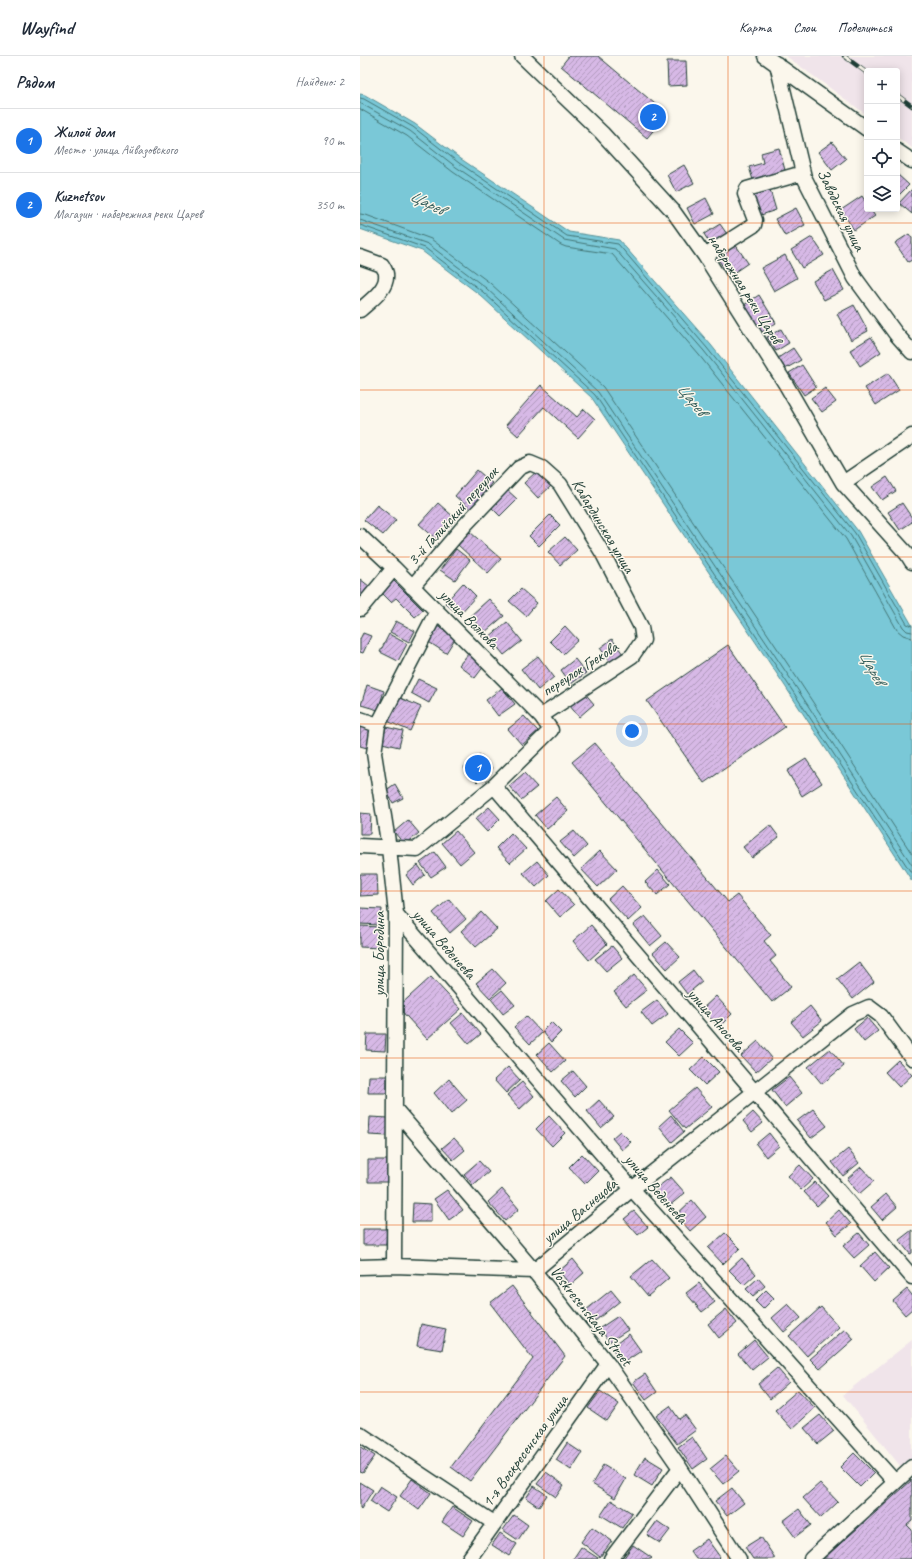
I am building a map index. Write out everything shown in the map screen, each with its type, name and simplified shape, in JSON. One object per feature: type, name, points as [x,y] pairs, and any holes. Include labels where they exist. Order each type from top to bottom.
[{"type":"street","name":"набережная реки Царев","points":[[522,56],[602,133],[673,211],[706,256],[843,483],[907,554],[912,562]]},
{"type":"street","points":[[765,56],[864,127]]},
{"type":"street","name":"Заводская улица","points":[[777,64],[803,174],[855,278],[896,334],[912,352]]},
{"type":"street","points":[[900,153],[912,161]]},
{"type":"street","points":[[706,256],[754,225],[754,220],[745,194],[747,189],[803,174]]},
{"type":"street","points":[[360,257],[382,265],[386,274],[383,287],[371,301],[360,310]]},
{"type":"street","points":[[843,483],[912,436]]},
{"type":"street","name":"Кабардинская улица","points":[[519,468],[530,463],[542,468],[560,484],[602,552],[641,627]]},
{"type":"street","name":"3-й Галийский переулок","points":[[412,587],[465,526],[519,468]]},
{"type":"street","name":"улица Волкова","points":[[360,536],[394,568],[541,716],[551,730],[494,786]]},
{"type":"street","points":[[360,609],[394,568]]},
{"type":"street","name":"улица Бородина","points":[[394,1266],[396,914],[389,848],[374,752],[378,725],[437,611]]},
{"type":"street","name":"переулок Грекова","points":[[541,716],[632,656],[642,640],[641,627]]},
{"type":"street","points":[[360,719],[378,725]]},
{"type":"street","points":[[360,846],[417,848],[494,786]]},
{"type":"street","name":"улица Аносова","points":[[494,786],[912,1277]]},
{"type":"street","name":"улица Веденеева","points":[[396,914],[632,1189],[895,1482]]},
{"type":"street","name":"улица Васнецова","points":[[534,1270],[632,1189],[853,1014],[869,1008],[881,1016],[912,1058]]},
{"type":"street","name":"Voskresenskaya Street","points":[[395,1109],[534,1270],[608,1364],[680,1468],[739,1559]]},
{"type":"street","points":[[360,1267],[394,1266],[534,1270]]},
{"type":"street","name":"1-я Воскресенская улица","points":[[469,1559],[608,1364]]},
{"type":"street","points":[[360,1434],[494,1523]]},
{"type":"street","points":[[811,1559],[912,1467]]},
{"type":"street","points":[[611,1559],[680,1468]]},
{"type":"shaded area","points":[[786,56],[912,56],[912,148],[900,139],[900,68],[864,68],[864,113]]},
{"type":"shaded area","points":[[912,1340],[912,1559],[810,1559],[804,1553],[901,1467],[843,1395]]},
{"type":"water","name":"Царев","points":[[360,94],[365,95],[415,124],[461,159],[569,232],[619,240],[711,345],[858,531],[912,625],[912,881],[785,686],[592,398],[480,295],[422,251],[360,229]]},
{"type":"building","points":[[569,56],[598,56],[667,114],[647,138],[561,66]]},
{"type":"building","points":[[667,61],[686,61],[687,85],[668,86]]},
{"type":"building","points":[[832,142],[846,159],[832,170],[818,152]]},
{"type":"building","points":[[779,148],[785,170],[753,180],[749,167],[763,163],[761,153]]},
{"type":"building","points":[[684,165],[694,183],[676,192],[667,175]]},
{"type":"building","points":[[900,177],[909,185],[900,194]]},
{"type":"building","points":[[912,189],[912,214],[900,204],[900,202]]},
{"type":"building","points":[[770,190],[776,210],[758,216],[751,196]]},
{"type":"building","points":[[862,196],[864,199],[864,212],[872,212],[875,216],[854,230],[841,210]]},
{"type":"building","points":[[706,198],[714,214],[695,224],[687,208]]},
{"type":"building","points":[[796,208],[805,225],[785,236],[775,219]]},
{"type":"building","points":[[720,224],[727,234],[711,245],[704,234]]},
{"type":"building","points":[[909,234],[912,238],[912,260],[908,262],[895,243]]},
{"type":"building","points":[[812,237],[824,255],[802,268],[791,250]]},
{"type":"building","points":[[735,244],[748,263],[729,276],[716,256]]},
{"type":"building","points":[[785,255],[797,278],[774,291],[761,268]]},
{"type":"building","points":[[833,270],[844,290],[824,300],[813,281]]},
{"type":"building","points":[[759,295],[776,323],[761,333],[744,305]]},
{"type":"building","points":[[854,305],[868,331],[851,340],[837,314]]},
{"type":"building","points":[[781,329],[789,343],[776,351],[767,337]]},
{"type":"building","points":[[871,337],[881,352],[860,366],[850,350]]},
{"type":"building","points":[[793,348],[801,360],[785,369],[778,358]]},
{"type":"building","points":[[802,365],[816,387],[804,395],[789,373]]},
{"type":"building","points":[[888,373],[899,390],[876,405],[865,388]]},
{"type":"building","points":[[541,385],[577,417],[584,409],[595,419],[578,438],[544,407],[518,436],[506,425]]},
{"type":"building","points":[[825,388],[836,402],[822,412],[811,398]]},
{"type":"building","points":[[477,470],[492,483],[470,509],[455,496]]},
{"type":"building","points":[[537,471],[551,486],[538,498],[524,483]]},
{"type":"building","points":[[887,477],[896,491],[882,500],[872,487]]},
{"type":"building","points":[[505,488],[517,499],[500,516],[489,505]]},
{"type":"building","points":[[438,503],[456,519],[437,540],[419,524]]},
{"type":"building","points":[[902,503],[912,518],[912,522],[900,530],[888,512]]},
{"type":"building","points":[[377,505],[396,520],[383,535],[364,520]]},
{"type":"building","points":[[550,515],[560,525],[539,546],[529,536]]},
{"type":"building","points":[[470,532],[501,559],[488,573],[458,545]]},
{"type":"building","points":[[565,537],[577,550],[560,565],[548,552]]},
{"type":"building","points":[[456,549],[470,560],[455,580],[440,570]]},
{"type":"building","points":[[360,579],[369,586],[360,597]]},
{"type":"building","points":[[392,579],[423,610],[415,617],[396,598],[391,602],[380,591]]},
{"type":"building","points":[[463,583],[476,596],[459,615],[445,603]]},
{"type":"building","points":[[521,589],[537,603],[526,616],[509,601]]},
{"type":"building","points":[[489,599],[504,616],[485,632],[470,616]]},
{"type":"building","points":[[396,621],[415,631],[409,642],[390,632]]},
{"type":"building","points":[[507,622],[522,641],[504,655],[489,637]]},
{"type":"building","points":[[437,626],[456,637],[446,653],[427,641]]},
{"type":"building","points":[[565,626],[578,640],[563,654],[550,641]]},
{"type":"building","points":[[363,633],[371,636],[363,653],[360,652],[360,639]]},
{"type":"building","points":[[389,634],[407,644],[398,661],[380,652]]},
{"type":"building","points":[[612,639],[623,654],[611,663],[600,648]]},
{"type":"building","points":[[728,645],[785,727],[704,783],[647,701]]},
{"type":"building","points":[[469,653],[484,666],[475,678],[459,665]]},
{"type":"building","points":[[538,656],[554,677],[538,690],[521,669]]},
{"type":"building","points":[[575,659],[586,673],[571,684],[561,670]]},
{"type":"building","points":[[418,679],[437,688],[429,703],[411,693]]},
{"type":"building","points":[[367,685],[384,691],[378,710],[361,705]]},
{"type":"building","points":[[502,688],[515,704],[498,716],[486,700]]},
{"type":"building","points":[[584,692],[594,704],[579,717],[569,705]]},
{"type":"building","points":[[398,697],[421,707],[410,731],[387,721]]},
{"type":"building","points":[[524,716],[538,731],[522,745],[508,729]]},
{"type":"building","points":[[360,724],[372,727],[367,748],[360,746]]},
{"type":"building","points":[[386,727],[403,731],[399,747],[382,743]]},
{"type":"building","points":[[595,743],[728,902],[737,895],[771,935],[764,941],[776,956],[770,961],[791,987],[772,1002],[572,762]]},
{"type":"building","points":[[479,754],[492,768],[477,782],[464,768]]},
{"type":"building","points":[[806,759],[822,783],[802,796],[787,771]]},
{"type":"building","points":[[524,773],[537,787],[521,800],[509,786]]},
{"type":"building","points":[[395,784],[403,798],[393,803],[386,790]]},
{"type":"building","points":[[556,797],[568,811],[547,829],[535,815]]},
{"type":"building","points":[[489,807],[500,819],[487,832],[475,819]]},
{"type":"building","points":[[360,813],[371,814],[370,834],[360,834]]},
{"type":"building","points":[[408,820],[419,833],[405,845],[394,832]]},
{"type":"building","points":[[770,825],[779,837],[752,858],[743,847]]},
{"type":"building","points":[[456,831],[474,852],[460,864],[442,843]]},
{"type":"building","points":[[574,831],[587,846],[574,858],[560,842]]},
{"type":"building","points":[[511,833],[526,849],[510,863],[496,848]]},
{"type":"building","points":[[600,851],[617,869],[598,887],[581,869]]},
{"type":"building","points":[[435,852],[446,867],[431,877],[420,863]]},
{"type":"building","points":[[537,861],[549,875],[536,887],[523,873]]},
{"type":"building","points":[[418,865],[425,875],[413,885],[406,875]]},
{"type":"building","points":[[658,870],[670,884],[657,895],[645,882]]},
{"type":"building","points":[[360,874],[377,874],[378,895],[360,896]]},
{"type":"building","points":[[622,886],[642,908],[628,921],[608,899]]},
{"type":"building","points":[[559,889],[574,905],[560,917],[546,901]]},
{"type":"building","points":[[449,899],[466,919],[450,933],[433,913]]},
{"type":"building","points":[[360,908],[382,909],[381,925],[360,924]]},
{"type":"building","points":[[481,912],[497,929],[476,947],[461,931]]},
{"type":"building","points":[[645,916],[662,936],[650,946],[633,925]]},
{"type":"building","points":[[591,925],[607,944],[589,960],[573,941]]},
{"type":"building","points":[[360,926],[381,927],[380,948],[360,947]]},
{"type":"building","points":[[666,942],[680,957],[667,969],[653,953]]},
{"type":"building","points":[[612,946],[622,958],[606,971],[595,959]]},
{"type":"building","points":[[859,962],[874,982],[853,999],[837,979]]},
{"type":"building","points":[[493,969],[506,983],[490,998],[476,983]]},
{"type":"building","points":[[693,970],[702,982],[687,994],[678,982]]},
{"type":"building","points":[[634,975],[647,990],[626,1006],[614,992]]},
{"type":"building","points":[[431,977],[461,1009],[427,1039],[398,1007]]},
{"type":"building","points":[[502,990],[515,1005],[503,1014],[491,999]]},
{"type":"building","points":[[716,996],[732,1014],[719,1027],[702,1009]]},
{"type":"building","points":[[657,1000],[668,1014],[652,1026],[641,1012]]},
{"type":"building","points":[[810,1006],[822,1021],[803,1036],[791,1022]]},
{"type":"building","points":[[463,1013],[481,1034],[469,1044],[451,1023]]},
{"type":"building","points":[[526,1016],[541,1032],[551,1022],[561,1032],[551,1042],[543,1032],[530,1044],[514,1027]]},
{"type":"building","points":[[867,1018],[878,1031],[864,1042],[854,1029]]},
{"type":"building","points":[[679,1029],[693,1043],[679,1056],[665,1042]]},
{"type":"building","points":[[367,1034],[386,1034],[385,1051],[366,1050]]},
{"type":"building","points":[[758,1041],[772,1058],[756,1072],[741,1056]]},
{"type":"building","points":[[549,1043],[565,1061],[553,1072],[537,1054]]},
{"type":"building","points":[[830,1049],[844,1066],[822,1084],[808,1067]]},
{"type":"building","points":[[704,1057],[719,1072],[705,1085],[690,1070]]},
{"type":"building","points":[[898,1060],[912,1075],[899,1087],[885,1072]]},
{"type":"building","points":[[508,1067],[520,1080],[506,1093],[494,1080]]},
{"type":"building","points":[[573,1071],[586,1086],[575,1097],[561,1081]]},
{"type":"building","points":[[369,1076],[387,1076],[387,1093],[368,1093]]},
{"type":"building","points":[[789,1077],[802,1093],[785,1107],[772,1090]]},
{"type":"building","points":[[449,1079],[467,1100],[451,1114],[434,1093]]},
{"type":"building","points":[[522,1082],[534,1096],[520,1109],[507,1095]]},
{"type":"building","points":[[695,1088],[712,1107],[685,1129],[669,1110]]},
{"type":"building","points":[[599,1100],[614,1117],[601,1128],[587,1111]]},
{"type":"building","points":[[813,1109],[827,1126],[811,1138],[797,1121]]},
{"type":"building","points":[[753,1112],[763,1123],[752,1132],[743,1121]]},
{"type":"building","points":[[671,1115],[684,1132],[672,1142],[659,1126]]},
{"type":"building","points":[[549,1116],[565,1133],[552,1146],[536,1129]]},
{"type":"building","points":[[370,1117],[389,1118],[388,1136],[369,1135]]},
{"type":"building","points":[[620,1131],[631,1142],[622,1150],[612,1138]]},
{"type":"building","points":[[769,1133],[779,1146],[766,1157],[756,1144]]},
{"type":"building","points":[[454,1138],[465,1150],[453,1160],[442,1148]]},
{"type":"building","points":[[848,1149],[859,1163],[843,1176],[832,1162]]},
{"type":"building","points":[[582,1154],[598,1171],[585,1184],[569,1167]]},
{"type":"building","points":[[368,1160],[387,1160],[387,1182],[368,1182]]},
{"type":"building","points":[[479,1161],[489,1172],[473,1185],[464,1174]]},
{"type":"building","points":[[800,1165],[813,1179],[801,1190],[788,1176]]},
{"type":"building","points":[[861,1167],[874,1181],[859,1194],[847,1179]]},
{"type":"building","points":[[671,1177],[685,1193],[669,1206],[655,1189]]},
{"type":"building","points":[[815,1182],[828,1196],[817,1206],[804,1192]]},
{"type":"building","points":[[502,1189],[519,1209],[505,1221],[488,1202]]},
{"type":"building","points":[[447,1190],[463,1210],[449,1220],[434,1199]]},
{"type":"building","points":[[886,1194],[897,1207],[882,1220],[871,1207]]},
{"type":"building","points":[[692,1200],[706,1217],[690,1231],[676,1215]]},
{"type":"building","points":[[413,1203],[431,1204],[431,1222],[412,1222]]},
{"type":"building","points":[[839,1210],[851,1224],[837,1235],[826,1222]]},
{"type":"building","points":[[634,1211],[648,1227],[638,1235],[624,1219]]},
{"type":"building","points":[[363,1229],[387,1229],[386,1245],[363,1245]]},
{"type":"building","points":[[912,1230],[912,1253],[910,1254],[899,1240]]},
{"type":"building","points":[[725,1233],[740,1248],[723,1264],[708,1248]]},
{"type":"building","points":[[859,1233],[869,1245],[854,1258],[843,1246]]},
{"type":"building","points":[[875,1252],[889,1268],[874,1282],[860,1266]]},
{"type":"building","points":[[742,1258],[756,1274],[744,1285],[729,1270]]},
{"type":"building","points":[[573,1259],[584,1273],[570,1285],[559,1271]]},
{"type":"building","points":[[652,1259],[669,1278],[648,1296],[631,1276]]},
{"type":"building","points":[[758,1278],[765,1286],[753,1296],[746,1289]]},
{"type":"building","points":[[699,1283],[715,1302],[702,1312],[686,1293]]},
{"type":"building","points":[[512,1286],[565,1356],[470,1481],[451,1467],[533,1359],[490,1303]]},
{"type":"building","points":[[907,1289],[912,1295],[912,1309],[905,1315],[893,1301]]},
{"type":"building","points":[[611,1290],[620,1301],[595,1321],[586,1310]]},
{"type":"building","points":[[766,1290],[774,1298],[763,1309],[755,1301]]},
{"type":"building","points":[[788,1304],[801,1318],[784,1332],[772,1318]]},
{"type":"building","points":[[821,1307],[839,1327],[807,1356],[789,1336]]},
{"type":"building","points":[[726,1309],[737,1323],[719,1338],[708,1324]]},
{"type":"building","points":[[618,1316],[628,1330],[609,1342],[600,1328]]},
{"type":"building","points":[[421,1324],[446,1329],[442,1350],[417,1346]]},
{"type":"building","points":[[845,1329],[854,1339],[820,1369],[810,1359]]},
{"type":"building","points":[[629,1334],[641,1351],[623,1363],[611,1347]]},
{"type":"building","points":[[754,1340],[768,1357],[752,1370],[738,1354]]},
{"type":"building","points":[[777,1368],[789,1382],[770,1399],[758,1384]]},
{"type":"building","points":[[645,1374],[657,1392],[646,1400],[633,1382]]},
{"type":"building","points":[[798,1390],[815,1408],[792,1429],[775,1410]]},
{"type":"building","points":[[600,1391],[619,1404],[607,1421],[588,1408]]},
{"type":"building","points":[[670,1406],[679,1419],[685,1415],[696,1430],[677,1444],[656,1416]]},
{"type":"building","points":[[820,1415],[834,1431],[818,1444],[804,1428]]},
{"type":"building","points":[[692,1437],[707,1459],[693,1469],[678,1447]]},
{"type":"building","points":[[567,1443],[582,1453],[571,1470],[556,1460]]},
{"type":"building","points":[[360,1446],[375,1456],[363,1473],[360,1472]]},
{"type":"building","points":[[854,1453],[874,1473],[860,1487],[840,1467]]},
{"type":"building","points":[[726,1456],[739,1471],[723,1484],[710,1469]]},
{"type":"building","points":[[645,1457],[663,1468],[652,1486],[634,1475]]},
{"type":"building","points":[[603,1465],[626,1479],[615,1498],[592,1484]]},
{"type":"building","points":[[546,1472],[564,1485],[556,1497],[537,1484]]},
{"type":"building","points":[[412,1479],[431,1493],[419,1510],[400,1496]]},
{"type":"building","points":[[912,1480],[912,1521],[907,1525],[912,1530],[912,1559],[823,1559]]},
{"type":"building","points":[[360,1482],[373,1490],[361,1509],[360,1508]]},
{"type":"building","points":[[820,1483],[838,1502],[821,1518],[803,1498]]},
{"type":"building","points":[[380,1486],[397,1497],[387,1512],[370,1501]]},
{"type":"building","points":[[534,1486],[547,1495],[539,1507],[526,1498]]},
{"type":"building","points":[[732,1488],[744,1503],[727,1516],[715,1501]]},
{"type":"building","points":[[611,1500],[632,1513],[622,1528],[601,1515]]},
{"type":"building","points":[[452,1507],[473,1521],[463,1536],[442,1522]]},
{"type":"building","points":[[799,1509],[811,1525],[795,1537],[783,1521]]},
{"type":"building","points":[[514,1515],[528,1525],[518,1540],[503,1530]]},
{"type":"building","points":[[657,1521],[670,1530],[660,1543],[647,1535]]},
{"type":"building","points":[[592,1527],[612,1541],[600,1557],[581,1542]]},
{"type":"building","points":[[500,1533],[517,1544],[509,1556],[492,1545]]},
{"type":"building","points":[[761,1537],[775,1558],[753,1559],[745,1547]]},
{"type":"building","points":[[707,1539],[720,1557],[718,1559],[696,1559],[690,1551]]},
{"type":"building","points":[[633,1545],[652,1558],[623,1559]]},
{"type":"building","points":[[581,1547],[598,1558],[598,1559],[573,1559]]},
{"type":"railway","points":[[844,56],[864,71]]},
{"type":"railway","points":[[900,97],[912,106]]},
{"type":"place","name":"Kuznetsov","points":[[653,117]]},
{"type":"place","name":"Жилой дом","points":[[478,768]]}]
